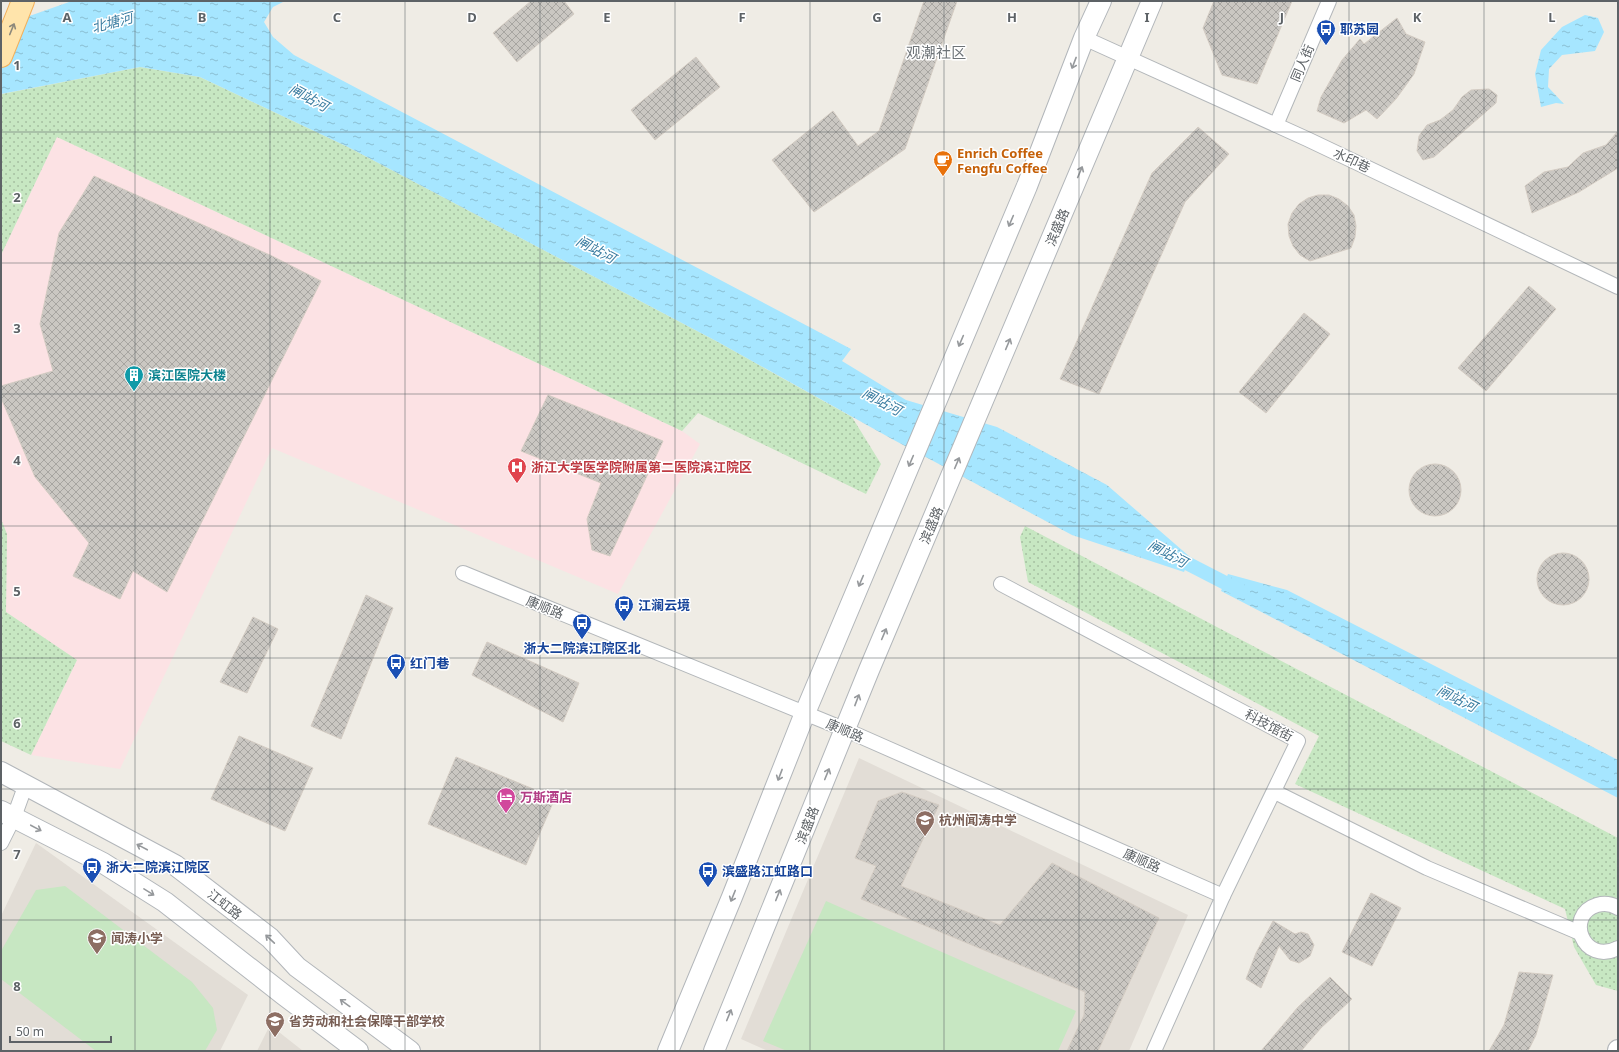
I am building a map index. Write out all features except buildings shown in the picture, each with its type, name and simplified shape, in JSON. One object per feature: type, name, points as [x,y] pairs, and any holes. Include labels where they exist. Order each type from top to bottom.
[{"type":"main road","points":[[1,56],[23,1]]},
{"type":"main road","points":[[668,1051],[732,897],[805,713],[1026,186],[1100,1]]},
{"type":"main road","name":"滨盛路","points":[[714,1051],[846,730],[869,670],[1152,1]]},
{"type":"main road","name":"江虹路","points":[[1,772],[26,784],[175,865],[270,938],[297,967],[410,1051]]},
{"type":"main road","points":[[7,814],[103,863],[165,902],[358,1051]]},
{"type":"street","name":"同人街","points":[[1276,125],[1329,1]]},
{"type":"street","name":"水印巷","points":[[1084,38],[1276,125],[1618,287]]},
{"type":"street","name":"康顺路","points":[[463,573],[846,730],[1223,896]]},
{"type":"street","name":"科技馆街","points":[[1001,584],[1298,741],[1275,792],[1223,896],[1154,1051]]},
{"type":"street","points":[[1,842],[7,814],[26,784]]},
{"type":"street","points":[[1275,792],[1427,868],[1580,933]]},
{"type":"street","points":[[1618,908],[1609,904],[1593,906],[1582,918],[1580,933],[1583,941],[1595,951],[1604,953],[1618,948]]},
{"type":"shaded area","name":"浙江大学医学院附属第二医院滨江院区","points":[[57,137],[682,431],[700,444],[618,594],[272,448],[120,769],[31,755],[77,660],[6,612],[7,534],[1,519],[1,255]]},
{"type":"shaded area","name":"杭州闻涛中学","points":[[859,758],[1188,915],[1129,1051],[768,1051],[741,1039]]},
{"type":"shaded area","name":"闻涛小学","points":[[36,843],[248,995],[220,1051],[1,1051],[1,916]]},
{"type":"shaded area","name":"省劳动和社会保障干部学校","points":[[270,1025],[303,1051],[257,1051]]},
{"type":"green space","points":[[140,67],[200,77],[348,147],[718,342],[852,417],[881,464],[866,494],[698,413],[682,431],[57,137],[1,255],[2,94]]},
{"type":"green space","points":[[1,519],[7,534],[6,612],[77,660],[31,755],[1,741]]},
{"type":"green space","points":[[1025,526],[1618,838],[1618,991],[1596,985],[1574,947],[1565,909],[1295,784],[1319,736],[1028,582],[1020,537]]},
{"type":"green space","name":"闻涛小学","points":[[65,886],[192,982],[213,1008],[217,1030],[205,1051],[96,1051],[1,979],[1,951],[36,890]]},
{"type":"green space","points":[[826,901],[1076,1011],[1058,1051],[787,1051],[763,1041]]},
{"type":"water","name":"北塘河","points":[[72,1],[285,1],[273,7],[264,22],[273,37],[294,55],[851,349],[842,361],[906,400],[997,427],[1107,485],[1190,557],[1184,572],[1072,535],[892,439],[718,342],[348,147],[200,77],[140,67],[1,94],[1,26]]},
{"type":"water","points":[[1585,15],[1598,18],[1604,32],[1595,51],[1562,55],[1549,69],[1548,87],[1564,104],[1556,103],[1541,107],[1535,74],[1541,50],[1562,27]]},
{"type":"water","points":[[1228,574],[1287,590],[1618,760],[1618,798],[1221,591]]},
{"type":"waterway","name":"闸站河","points":[[1171,555],[1241,591]]},
{"type":"place","name":"耶苏园","points":[[1326,46]]},
{"type":"place","name":"Enrich Coffee Fengfu Coffee","points":[[943,177]]},
{"type":"place","name":"滨江医院大楼","points":[[134,392]]},
{"type":"place","name":"浙江大学医学院附属第二医院滨江院区","points":[[517,484]]},
{"type":"place","name":"江澜云境","points":[[624,622]]},
{"type":"place","name":"浙大二院滨江院区北","points":[[582,640]]},
{"type":"place","name":"红门巷","points":[[396,680]]},
{"type":"place","name":"万斯酒店","points":[[506,814]]},
{"type":"place","name":"杭州闻涛中学","points":[[925,837]]},
{"type":"place","name":"浙大二院滨江院区","points":[[92,884]]},
{"type":"place","name":"滨盛路江虹路口","points":[[708,888]]},
{"type":"place","name":"闻涛小学","points":[[97,955]]},
{"type":"place","name":"省劳动和社会保障干部学校","points":[[275,1038]]},
{"type":"district","name":"观潮社区","points":[[936,52]]}]
